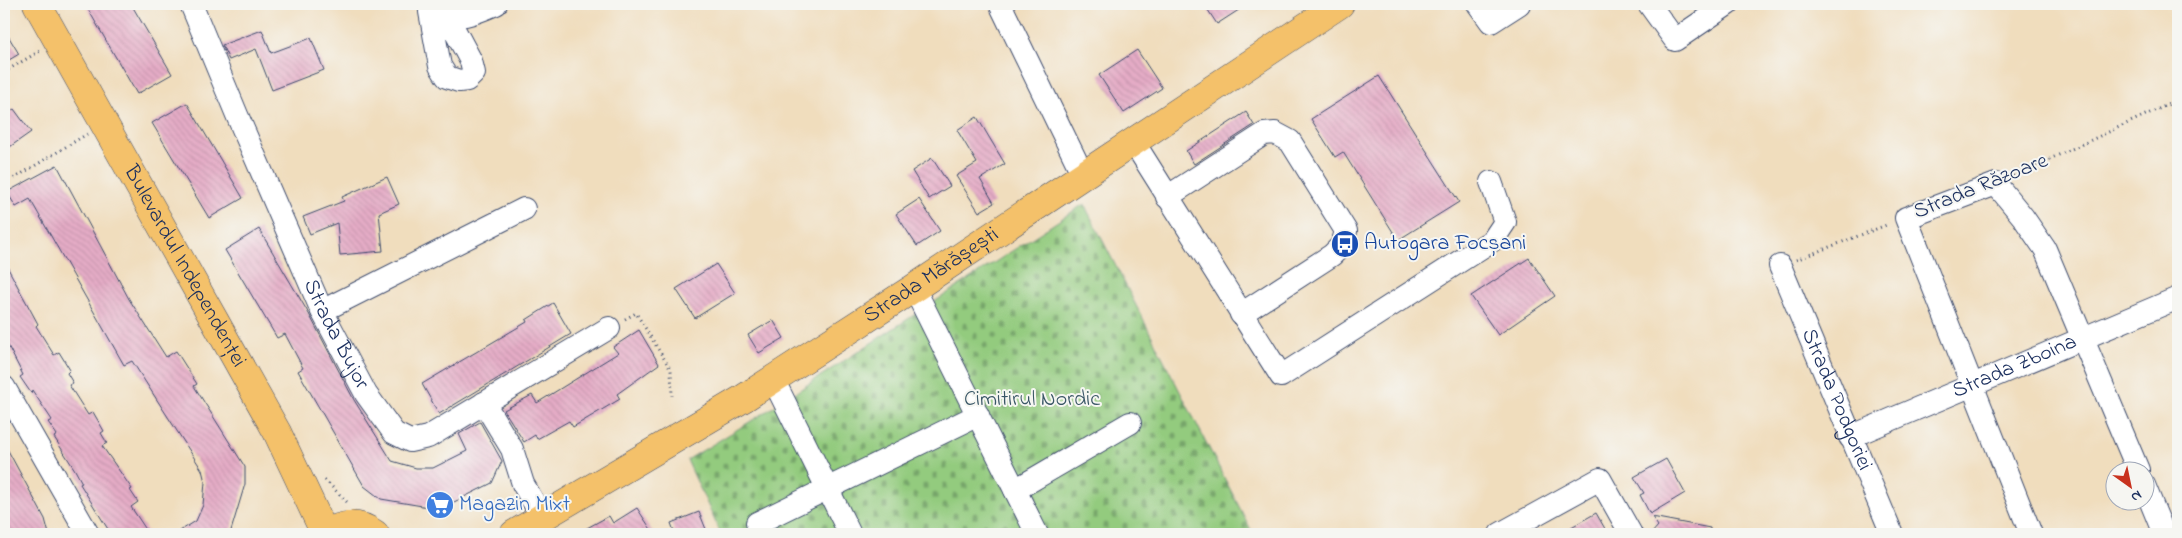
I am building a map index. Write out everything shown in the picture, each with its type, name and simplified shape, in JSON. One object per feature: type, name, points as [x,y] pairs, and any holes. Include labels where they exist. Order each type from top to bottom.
[{"type":"main road","name":"Bulevardul Independenței","points":[[38,4],[276,432],[325,534]]},
{"type":"main road","name":"Strada Mărășești","points":[[534,527],[773,379],[914,288],[1340,4]]},
{"type":"main road","points":[[325,534],[346,524],[357,525],[375,534]]},
{"type":"street","name":"Strada Bujor","points":[[191,4],[322,311],[366,394],[394,434],[410,441],[428,437],[609,328]]},
{"type":"street","points":[[434,11],[473,14],[496,4]]},
{"type":"street","points":[[1000,4],[1083,174]]},
{"type":"street","points":[[1478,4],[1490,22],[1519,4]]},
{"type":"street","points":[[1649,4],[1675,40],[1728,4]]},
{"type":"street","points":[[1168,197],[1264,134],[1275,133],[1290,141],[1346,231],[1342,245],[1332,256],[1241,314]]},
{"type":"street","points":[[1133,141],[1281,376],[1493,240],[1505,222],[1491,182]]},
{"type":"street","points":[[1996,184],[2023,217],[2045,249],[2134,460]]},
{"type":"street","name":"Strada Răzoare","points":[[1906,218],[1996,184]]},
{"type":"street","points":[[322,311],[524,209]]},
{"type":"street","points":[[1906,218],[2031,534]]},
{"type":"street","name":"Strada Podgoriei","points":[[1780,266],[1892,534]]},
{"type":"street","points":[[914,288],[1037,534]]},
{"type":"street","name":"Strada Zboina","points":[[1850,437],[2178,298]]},
{"type":"street","points":[[773,379],[850,534]]},
{"type":"street","points":[[4,386],[88,534]]},
{"type":"street","points":[[484,403],[512,449],[524,484],[534,527]]},
{"type":"street","points":[[763,534],[757,523],[978,415]]},
{"type":"street","points":[[1015,490],[1130,424]]},
{"type":"street","points":[[1500,534],[1600,478],[1631,534]]},
{"type":"street","points":[[2154,510],[2164,534]]},
{"type":"path","points":[[4,72],[58,40]]},
{"type":"path","name":"Strada Răzoare","points":[[1996,184],[2178,100]]},
{"type":"path","points":[[4,178],[13,179],[105,123]]},
{"type":"path","name":"Strada Răzoare","points":[[1780,266],[1906,218]]},
{"type":"path","points":[[609,328],[636,313],[671,370],[672,396]]},
{"type":"path","points":[[323,479],[356,509]]},
{"type":"green space","name":"Cimitirul Nordic","points":[[1084,204],[1253,534],[721,534],[687,460],[761,415]]},
{"type":"building","points":[[85,4],[131,4],[172,74],[137,94]]},
{"type":"building","points":[[1204,4],[1248,4],[1217,24]]},
{"type":"building","points":[[4,29],[19,54],[4,63]]},
{"type":"building","points":[[262,30],[271,53],[311,38],[324,70],[272,90],[256,49],[229,60],[222,45]]},
{"type":"building","points":[[1137,50],[1162,88],[1124,113],[1099,75]]},
{"type":"building","points":[[1379,76],[1459,202],[1398,240],[1343,152],[1335,157],[1311,119]]},
{"type":"building","points":[[187,103],[243,198],[209,218],[152,123]]},
{"type":"building","points":[[14,109],[31,132],[4,151],[4,116]]},
{"type":"building","points":[[1246,112],[1254,125],[1194,164],[1186,151]]},
{"type":"building","points":[[977,117],[1005,164],[980,179],[994,203],[979,212],[956,176],[977,163],[957,130]]},
{"type":"building","points":[[932,158],[950,186],[929,199],[912,171]]},
{"type":"building","points":[[57,165],[129,299],[166,357],[176,351],[197,384],[194,386],[245,467],[245,484],[230,534],[175,534],[196,521],[203,505],[205,482],[202,470],[132,361],[124,365],[30,199],[16,207],[7,192]]},
{"type":"building","points":[[387,177],[399,204],[379,213],[383,251],[340,255],[337,223],[310,234],[303,217],[344,201],[342,197]]},
{"type":"building","points":[[919,199],[940,231],[917,246],[896,214]]},
{"type":"building","points":[[259,229],[309,314],[354,400],[392,461],[416,468],[433,468],[467,451],[459,434],[480,422],[502,461],[492,483],[440,509],[381,499],[364,486],[298,371],[303,368],[285,334],[277,338],[225,250]]},
{"type":"building","points":[[1529,258],[1555,296],[1498,335],[1471,296]]},
{"type":"building","points":[[4,261],[38,324],[36,326],[54,355],[59,352],[70,370],[67,373],[73,383],[69,385],[88,415],[93,412],[104,431],[101,433],[107,443],[102,446],[132,489],[130,490],[138,502],[131,507],[149,534],[111,534],[54,437],[57,435],[48,422],[52,420],[32,390],[31,393],[20,377],[23,375],[4,338]]},
{"type":"building","points":[[716,264],[735,293],[695,318],[676,289]]},
{"type":"building","points":[[553,303],[571,334],[439,414],[422,384],[527,322],[526,320]]},
{"type":"building","points":[[773,320],[784,338],[759,353],[748,335]]},
{"type":"building","points":[[639,330],[659,364],[617,394],[620,399],[573,427],[569,421],[537,439],[535,435],[524,442],[504,410],[532,395],[537,403],[618,353],[613,347]]},
{"type":"building","points":[[4,443],[45,519],[49,534],[9,534],[4,524]]},
{"type":"building","points":[[1666,459],[1685,493],[1650,514],[1640,495],[1644,493],[1634,477]]},
{"type":"building","points":[[637,508],[654,534],[576,534],[609,516],[613,523]]},
{"type":"building","points":[[699,512],[708,534],[675,534],[671,523]]},
{"type":"building","points":[[1596,513],[1608,534],[1559,534]]},
{"type":"building","points":[[1652,517],[1710,528],[1710,534],[1651,534],[1658,526]]},
{"type":"place","name":"Autogara Focșani","points":[[1345,244]]},
{"type":"place","name":"Magazin Mixt","points":[[440,505]]}]
